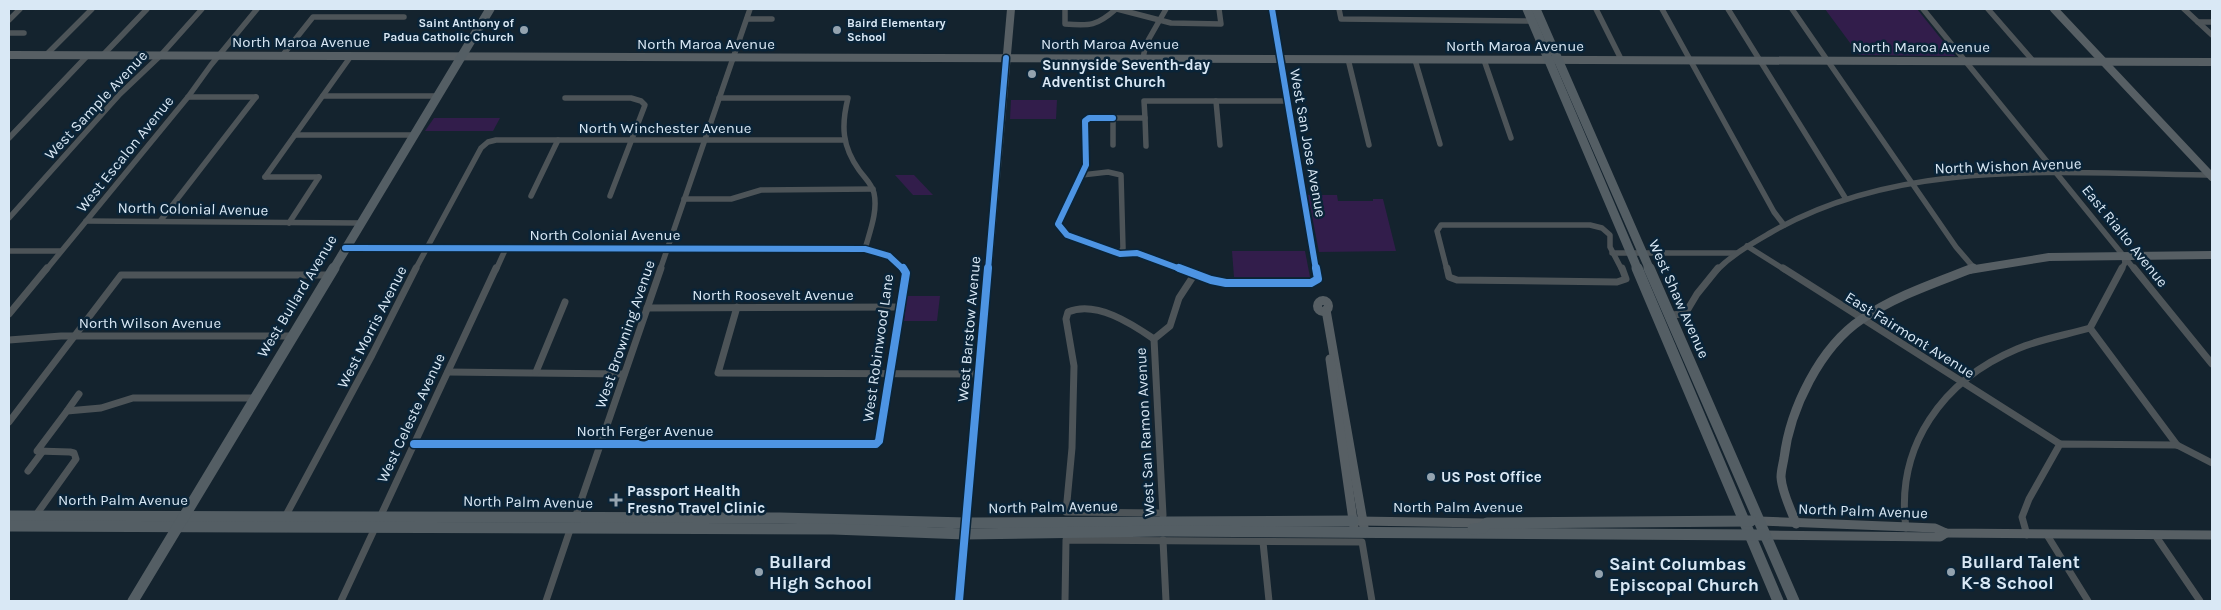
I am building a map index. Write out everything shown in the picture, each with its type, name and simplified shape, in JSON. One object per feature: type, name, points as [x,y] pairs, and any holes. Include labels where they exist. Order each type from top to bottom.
[{"type":"main road","name":"West Bullard Avenue","points":[[133,601],[490,9]]},
{"type":"main road","name":"West Barstow Avenue","points":[[959,601],[1011,9]]},
{"type":"main road","name":"West Shaw Avenue","points":[[1527,9],[1553,60],[1636,253],[1672,350],[1778,601]]},
{"type":"main road","name":"West Shaw Avenue","points":[[1536,9],[1553,60]]},
{"type":"main road","points":[[2054,9],[2212,176]]},
{"type":"main road","name":"North Maroa Avenue","points":[[9,55],[2212,62]]},
{"type":"main road","name":"West Shaw Avenue","points":[[1636,253],[1670,315],[1794,601]]},
{"type":"main road","points":[[1796,524],[1784,491],[1781,476],[1782,459],[1792,420],[1802,394],[1828,350],[1861,319],[1914,291],[1974,268],[2049,257],[2124,255],[2212,256]]},
{"type":"main road","points":[[1672,350],[1681,357],[1695,389],[1706,399]]},
{"type":"main road","points":[[21,526],[51,521],[88,520],[96,515]]},
{"type":"main road","name":"North Palm Avenue","points":[[9,516],[96,515],[182,520]]},
{"type":"main road","name":"North Palm Avenue","points":[[9,526],[182,520],[284,520],[750,523],[965,529],[1163,527],[1359,530],[1398,533],[1765,535]]},
{"type":"main road","name":"North Palm Avenue","points":[[1359,530],[1488,523],[1759,521],[1796,524],[1935,528],[1946,533],[2212,535]]},
{"type":"main road","points":[[1398,533],[1422,529],[1480,528],[1488,523]]},
{"type":"street","points":[[9,20],[20,9]]},
{"type":"street","points":[[46,55],[92,9]]},
{"type":"street","points":[[103,55],[147,9]]},
{"type":"street","name":"West Sample Avenue","points":[[9,218],[120,94],[160,56],[202,9]]},
{"type":"street","name":"West Escalon Avenue","points":[[9,314],[258,9]]},
{"type":"street","points":[[350,17],[356,9]]},
{"type":"street","name":"West Browning Avenue","points":[[546,601],[750,9]]},
{"type":"street","points":[[1066,9],[1065,24],[1100,24],[1117,9],[1160,21],[1180,24],[1221,24],[1219,9]]},
{"type":"street","points":[[1143,58],[1144,44],[1166,9]]},
{"type":"street","name":"West San Jose Avenue","points":[[1194,275],[1226,283],[1311,283],[1318,279],[1272,9]]},
{"type":"street","points":[[1339,9],[1341,20],[1541,21]]},
{"type":"street","points":[[1596,9],[1621,59]]},
{"type":"street","points":[[1662,9],[1774,212],[1784,225]]},
{"type":"street","points":[[1728,9],[1846,198]]},
{"type":"street","points":[[1792,9],[1956,247],[1974,268]]},
{"type":"street","name":"East Rialto Avenue","points":[[1923,9],[2212,364]]},
{"type":"street","points":[[1988,9],[2034,62]]},
{"type":"street","points":[[2184,9],[2212,35]]},
{"type":"street","points":[[282,56],[313,16],[404,17]]},
{"type":"street","points":[[747,19],[772,19]]},
{"type":"street","points":[[2198,22],[2212,22]]},
{"type":"street","points":[[9,33],[24,33]]},
{"type":"street","points":[[9,138],[88,55]]},
{"type":"street","points":[[288,223],[319,177],[265,177],[351,56]]},
{"type":"street","points":[[1348,59],[1369,145]]},
{"type":"street","points":[[1415,60],[1440,144]]},
{"type":"street","points":[[1484,60],[1511,138]]},
{"type":"street","points":[[323,96],[437,96]]},
{"type":"street","points":[[188,97],[256,97]]},
{"type":"street","points":[[162,220],[256,97]]},
{"type":"street","points":[[565,98],[631,98],[641,100],[645,105],[610,196]]},
{"type":"street","points":[[719,98],[848,98],[841,125],[844,140],[851,158],[874,189],[876,200],[865,249]]},
{"type":"street","points":[[1146,146],[1144,101],[1287,101]]},
{"type":"street","points":[[1216,101],[1220,145]]},
{"type":"street","points":[[1145,118],[1089,118],[1085,121],[1086,165],[1058,224],[1067,235],[1120,254],[1136,253],[1194,275]]},
{"type":"street","points":[[1113,118],[1114,145]]},
{"type":"street","points":[[295,135],[413,135]]},
{"type":"street","name":"North Winchester Avenue","points":[[488,142],[496,140],[844,140]]},
{"type":"street","points":[[531,196],[558,140]]},
{"type":"street","name":"West Morris Avenue","points":[[284,520],[427,248],[481,148],[488,142]]},
{"type":"street","points":[[1082,175],[1108,172],[1120,175],[1122,248],[1120,254]]},
{"type":"street","name":"North Wishon Avenue","points":[[1670,315],[1684,314],[1700,288],[1736,253],[1747,246],[1815,209],[1880,189],[1973,177],[2059,175],[2212,176]]},
{"type":"street","points":[[684,199],[731,199],[761,190],[874,189]]},
{"type":"street","name":"North Colonial Avenue","points":[[86,221],[162,220],[360,223]]},
{"type":"street","points":[[1441,225],[1590,225],[1602,228],[1610,235],[1608,242],[1612,253],[1624,271],[1626,279],[1617,282],[1464,280],[1449,277],[1437,231],[1441,225]]},
{"type":"street","name":"East Fairmont Avenue","points":[[1747,246],[2060,444]]},
{"type":"street","name":"North Colonial Avenue","points":[[345,248],[865,249]]},
{"type":"street","name":"West Celeste Avenue","points":[[341,601],[506,248]]},
{"type":"street","name":"West Robinwood Lane","points":[[865,249],[888,255],[900,263],[906,273],[879,441],[876,444]]},
{"type":"street","points":[[9,251],[60,251]]},
{"type":"street","points":[[1612,253],[1736,253]]},
{"type":"street","points":[[1906,528],[1905,502],[1909,464],[1914,446],[1926,422],[1942,400],[1960,381],[2002,355],[2018,348],[2090,328],[2125,263],[2124,255]]},
{"type":"street","points":[[9,422],[121,275],[329,275]]},
{"type":"street","name":"West San Ramon Avenue","points":[[1166,601],[1154,339],[1170,326],[1179,298],[1194,275]]},
{"type":"street","points":[[536,372],[565,302]]},
{"type":"street","points":[[737,307],[718,373],[979,374]]},
{"type":"street","name":"North Roosevelt Avenue","points":[[647,308],[900,307]]},
{"type":"street","points":[[1154,339],[1122,320],[1104,313],[1079,308],[1068,312],[1066,319],[1074,366],[1072,448],[1066,512],[1263,542],[1359,530]]},
{"type":"street","points":[[1324,310],[1372,601]]},
{"type":"street","points":[[2090,328],[2176,445]]},
{"type":"street","name":"North Wilson Avenue","points":[[9,340],[75,336],[292,336]]},
{"type":"street","points":[[448,372],[624,374]]},
{"type":"street","points":[[36,515],[76,456],[70,452],[37,450],[79,394]]},
{"type":"street","points":[[67,410],[101,408],[133,398],[255,398]]},
{"type":"street","name":"North Ferger Avenue","points":[[414,444],[876,444]]},
{"type":"street","points":[[2027,534],[2022,517],[2029,498],[2060,444],[2176,445],[2212,463]]},
{"type":"street","points":[[28,471],[43,451]]},
{"type":"street","points":[[1065,601],[1066,540],[1163,527]]},
{"type":"street","name":"North Palm Avenue","points":[[1765,535],[1940,537],[1946,533]]},
{"type":"street","points":[[2047,535],[2088,601]]},
{"type":"street","points":[[2155,535],[2200,601]]},
{"type":"street","points":[[1263,542],[1269,601]]},
{"type":"shaded area","points":[[1825,9],[1917,9],[1955,56],[1859,55]]},
{"type":"shaded area","points":[[1011,100],[1057,100],[1056,119],[1010,119]]},
{"type":"shaded area","points":[[434,118],[500,118],[493,131],[425,131]]},
{"type":"shaded area","points":[[895,175],[914,175],[933,195],[913,195]]},
{"type":"shaded area","points":[[1308,195],[1337,195],[1338,201],[1373,201],[1373,199],[1383,199],[1396,251],[1319,252]]},
{"type":"shaded area","points":[[1232,251],[1305,251],[1310,277],[1234,277]]},
{"type":"shaded area","points":[[907,296],[940,296],[937,321],[904,321]]},
{"type":"cycle path","points":[[1113,118],[1089,118],[1085,121],[1086,165],[1058,224],[1067,235],[1120,254],[1137,253],[1211,280],[1226,283],[1311,283],[1318,279],[1272,9]]},
{"type":"cycle path","points":[[959,601],[1006,58]]},
{"type":"cycle path","points":[[345,248],[865,249],[894,259],[906,273],[879,441],[876,444],[414,444]]},
{"type":"place","name":"Saint Anthony of Padua Catholic Church","points":[[524,30]]},
{"type":"place","name":"Baird Elementary School","points":[[837,30]]},
{"type":"place","name":"Sunnyside Seventh-day Adventist Church","points":[[1032,74]]},
{"type":"place","name":"US Post Office","points":[[1431,477]]},
{"type":"place","name":"Passport Health Fresno Travel Clinic","points":[[616,500]]},
{"type":"place","name":"Bullard High School","points":[[759,572]]},
{"type":"place","name":"Bullard Talent K-8 School","points":[[1951,572]]},
{"type":"place","name":"Saint Columbas Episcopal Church","points":[[1599,574]]}]
